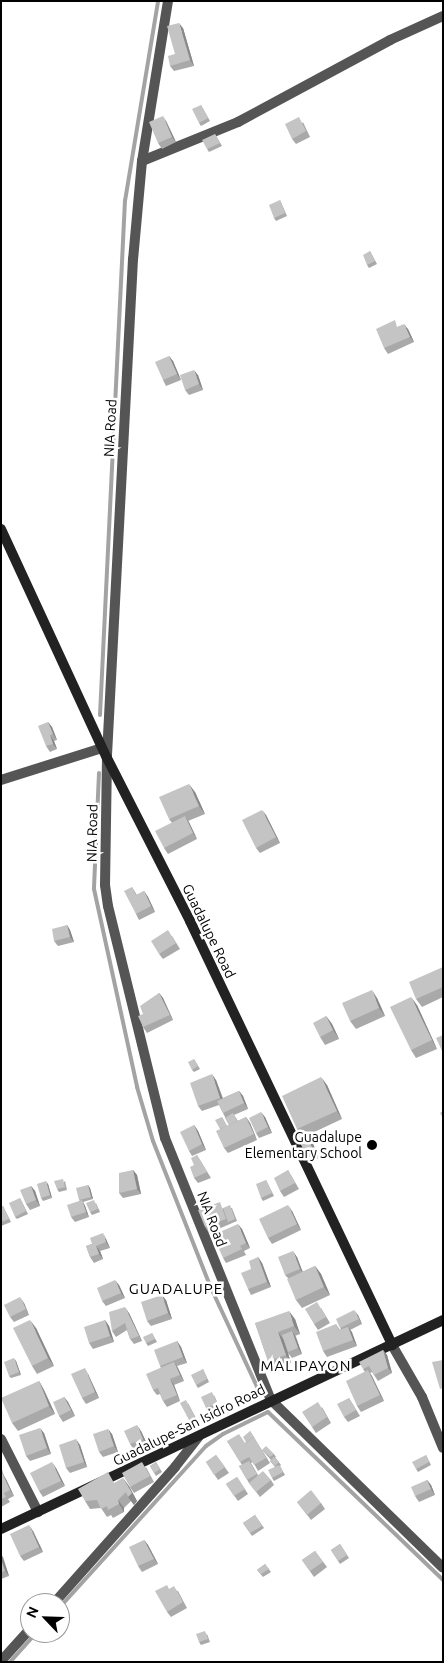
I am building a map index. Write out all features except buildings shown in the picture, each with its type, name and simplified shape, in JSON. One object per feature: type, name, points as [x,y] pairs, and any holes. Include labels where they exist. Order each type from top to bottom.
[{"type":"street","name":"NIA Road","points":[[168,1],[142,161],[133,259],[107,758],[104,885],[143,1054],[165,1138],[271,1400],[443,1568]]},
{"type":"street","points":[[142,161],[238,122],[390,40],[443,16]]},
{"type":"street","name":"Guadalupe Road","points":[[1,529],[102,748],[190,921],[392,1345]]},
{"type":"street","points":[[1,780],[102,748]]},
{"type":"street","name":"Guadalupe-San Isidro Road","points":[[1,1529],[443,1320]]},
{"type":"street","points":[[392,1345],[422,1397],[443,1448]]},
{"type":"street","points":[[63,1593],[175,1468],[199,1436]]},
{"type":"street","points":[[2,1443],[38,1512]]},
{"type":"street","points":[[1,1661],[20,1640]]},
{"type":"waterway","points":[[100,715],[125,201],[158,1]]},
{"type":"waterway","points":[[99,773],[94,889],[137,1087],[153,1141],[211,1288],[260,1393]]},
{"type":"waterway","points":[[70,1596],[206,1446],[223,1434],[268,1412],[443,1580]]},
{"type":"waterway","points":[[10,1662],[27,1643]]},
{"type":"place","name":"Guadalupe Elementary School","points":[[372,1145]]},
{"type":"district","name":"GUADALUPE","points":[[176,1289]]},
{"type":"district","name":"MALIPAYON","points":[[306,1366]]}]
